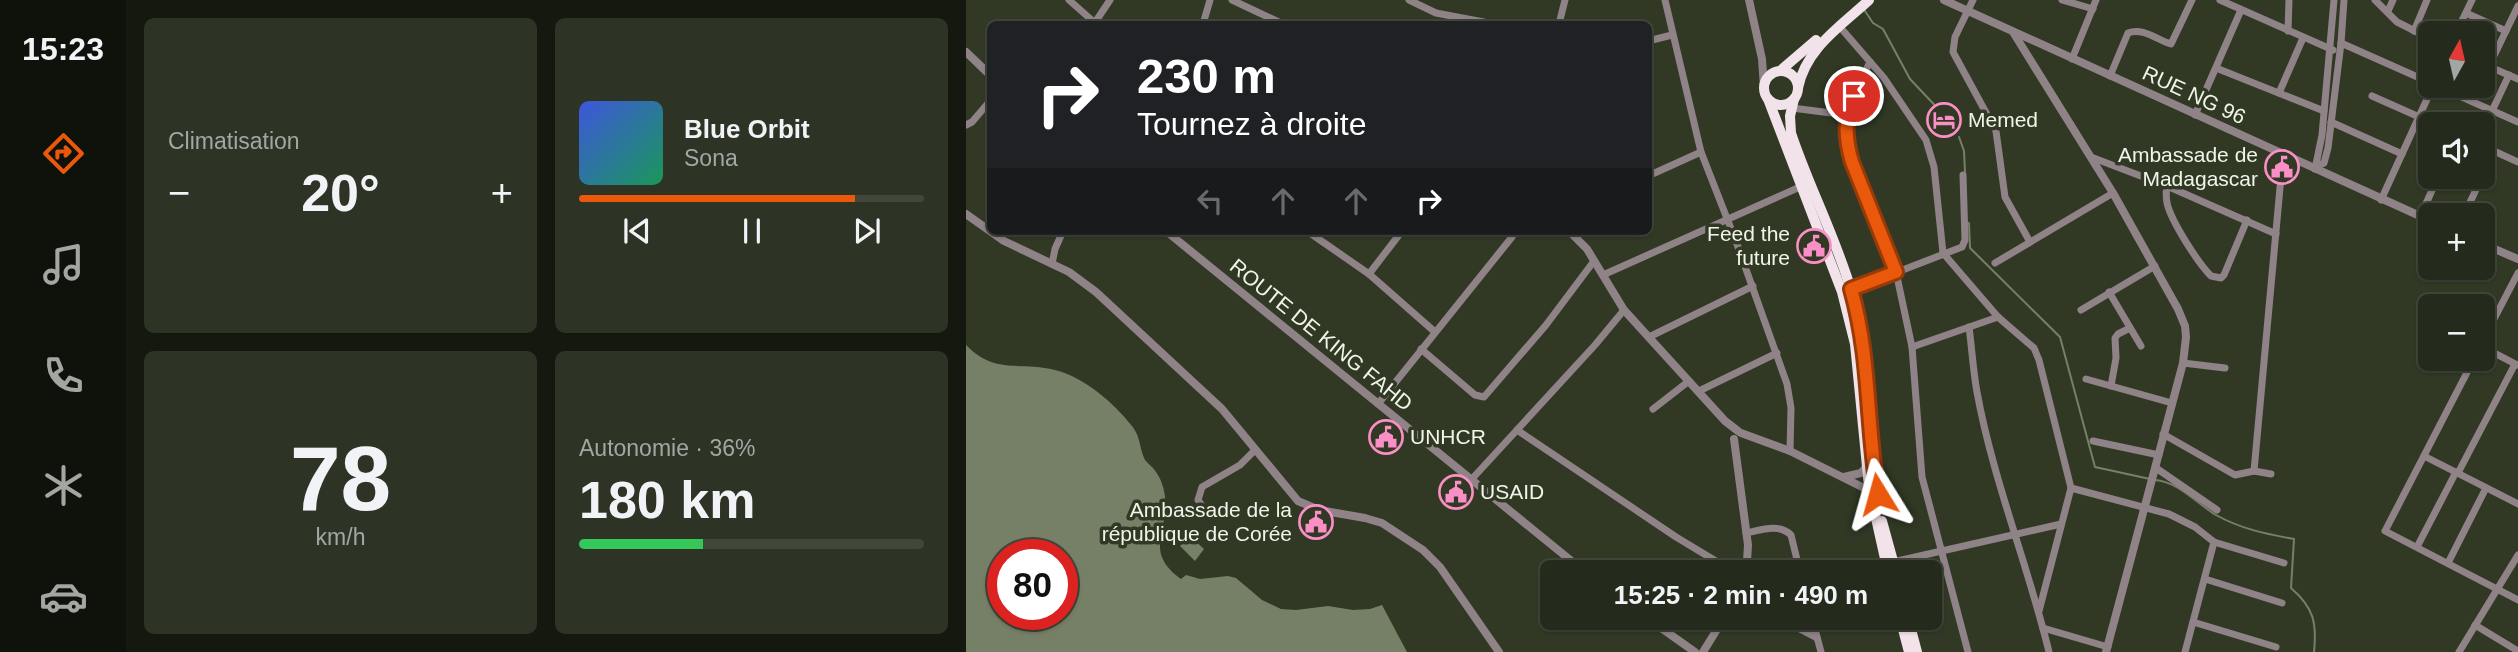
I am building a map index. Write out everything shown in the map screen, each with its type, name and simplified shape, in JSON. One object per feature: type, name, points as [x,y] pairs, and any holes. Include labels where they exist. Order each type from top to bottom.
[{"type":"highway","points":[[1859,0],[1768,77],[1764,87],[1842,292],[1850,321],[1862,399],[1866,467],[1889,560]]},
{"type":"highway","points":[[1869,0],[1810,56],[1801,73],[1790,123],[1794,141],[1851,289],[1866,356],[1876,485],[1890,560]]},
{"type":"highway","points":[[1778,71],[1793,75],[1795,98]]},
{"type":"highway","points":[[1768,99],[1783,105],[1795,98]]},
{"type":"highway","points":[[1903,630],[1909,652]]},
{"type":"highway","points":[[1911,630],[1917,652]]},
{"type":"street","points":[[1069,0],[1092,21]]},
{"type":"street","points":[[1097,21],[1110,0]]},
{"type":"street","points":[[1204,21],[1210,0]]},
{"type":"street","points":[[1232,0],[1277,21]]},
{"type":"street","points":[[1409,0],[1436,13],[1478,21]]},
{"type":"street","points":[[1560,21],[1565,0]]},
{"type":"street","points":[[1665,0],[1701,152],[1753,286],[1790,397],[1790,451]]},
{"type":"street","points":[[1749,0],[1762,59],[1764,87]]},
{"type":"street","name":"RUE NG 96","points":[[1944,0],[2418,216]]},
{"type":"street","points":[[1973,0],[1955,37],[1953,52],[1996,131],[2005,197],[2030,242]]},
{"type":"street","points":[[2062,0],[2093,9]]},
{"type":"street","points":[[2072,59],[2096,0]]},
{"type":"street","points":[[2110,76],[2128,33],[2133,30],[2143,32],[2171,44],[2192,0]]},
{"type":"street","points":[[2220,0],[2330,51]]},
{"type":"street","points":[[2287,31],[2289,0]]},
{"type":"street","points":[[2315,168],[2325,111],[2334,0]]},
{"type":"street","points":[[2315,168],[2326,158],[2341,46],[2344,0]]},
{"type":"street","points":[[2375,0],[2397,22],[2418,33]]},
{"type":"street","points":[[2388,11],[2393,0]]},
{"type":"street","points":[[2414,31],[2427,0]]},
{"type":"street","points":[[2462,21],[2472,0]]},
{"type":"street","points":[[2496,48],[2518,6]]},
{"type":"street","points":[[2195,115],[2241,10]]},
{"type":"street","points":[[2466,13],[2508,27],[2518,27]]},
{"type":"street","points":[[1840,27],[1896,94],[1926,140],[1934,167],[1943,253],[1998,317],[2037,354],[2071,488],[2039,611]]},
{"type":"street","points":[[2013,32],[2113,192],[2185,326],[2183,363],[2107,649],[2043,628]]},
{"type":"street","points":[[1652,40],[1672,35]]},
{"type":"street","points":[[2279,93],[2304,38]]},
{"type":"street","points":[[2330,51],[2341,46],[2418,79]]},
{"type":"street","points":[[966,51],[987,72]]},
{"type":"street","points":[[1762,59],[1767,67],[1778,71]]},
{"type":"street","points":[[1870,62],[1847,115],[1846,137],[1852,162],[1896,272],[1912,346],[1922,478],[1968,652]]},
{"type":"street","points":[[2216,68],[2325,111]]},
{"type":"street","points":[[2496,69],[2518,79]]},
{"type":"street","points":[[2493,111],[2509,75]]},
{"type":"street","points":[[2372,96],[2418,117],[2381,200]]},
{"type":"street","points":[[1795,98],[1847,115]]},
{"type":"street","points":[[2463,98],[2518,122]]},
{"type":"street","points":[[966,125],[987,104]]},
{"type":"street","points":[[2331,122],[2402,154]]},
{"type":"street","points":[[1652,174],[1701,152]]},
{"type":"street","points":[[2495,152],[2518,162]]},
{"type":"street","points":[[2254,471],[2283,155]]},
{"type":"street","points":[[2091,157],[2276,233]]},
{"type":"street","points":[[1851,289],[1943,253],[1958,250],[1965,240],[1964,175]]},
{"type":"street","points":[[1603,275],[1802,186]]},
{"type":"street","points":[[2167,186],[2166,198],[2170,211],[2196,257],[2211,276],[2221,278],[2224,275],[2247,220]]},
{"type":"street","points":[[1995,263],[2113,192]]},
{"type":"street","points":[[966,214],[987,229]]},
{"type":"street","points":[[996,235],[1088,285],[1222,409],[1290,492],[1306,506],[1373,520],[1389,527],[1423,550],[1440,567],[1499,652]]},
{"type":"street","points":[[1052,264],[1060,235]]},
{"type":"street","name":"ROUTE DE KING FAHD","points":[[1171,235],[1570,560]]},
{"type":"street","points":[[1313,235],[1369,274],[1435,332]]},
{"type":"street","points":[[1369,274],[1399,235]]},
{"type":"street","points":[[1378,404],[1513,235]]},
{"type":"street","points":[[1573,235],[1587,248],[1624,310],[1737,434],[1790,451],[1870,491]]},
{"type":"street","points":[[2495,249],[2518,259]]},
{"type":"street","points":[[1421,349],[1475,395],[1484,397],[1546,326],[1594,261]]},
{"type":"street","points":[[2081,310],[2155,266]]},
{"type":"street","points":[[2495,317],[2518,273]]},
{"type":"street","points":[[1649,337],[1753,286]]},
{"type":"street","points":[[2109,292],[2141,346]]},
{"type":"street","points":[[1471,480],[1624,310]]},
{"type":"street","points":[[1912,346],[1998,317]]},
{"type":"street","points":[[1969,327],[1978,397],[2049,652]]},
{"type":"street","points":[[2110,386],[2116,358],[2115,338],[2130,327]]},
{"type":"street","points":[[1699,391],[1777,353]]},
{"type":"street","points":[[2417,547],[2517,365],[2495,353]]},
{"type":"street","points":[[2183,363],[2225,368]]},
{"type":"street","points":[[2468,371],[2385,531],[2518,600]]},
{"type":"street","points":[[2086,379],[2172,403]]},
{"type":"street","points":[[1653,409],[1689,381]]},
{"type":"street","points":[[1517,430],[1714,560]]},
{"type":"street","points":[[1737,434],[1736,450],[1748,553],[1746,560]]},
{"type":"street","points":[[2163,434],[2235,475],[2254,471],[2271,474]]},
{"type":"street","points":[[2093,441],[2159,455]]},
{"type":"street","points":[[1203,507],[1198,500],[1202,487],[1240,465],[1255,450]]},
{"type":"street","points":[[2424,456],[2518,504]]},
{"type":"street","points":[[1844,477],[1861,473],[1866,467]]},
{"type":"street","points":[[2156,470],[2217,510]]},
{"type":"street","points":[[2071,488],[2169,513],[2185,520],[2214,542],[2284,563]]},
{"type":"street","points":[[2448,563],[2486,488]]},
{"type":"street","points":[[1916,560],[1940,551],[2061,524]]},
{"type":"street","points":[[1746,533],[1777,528],[1787,531],[1791,535],[1797,560]]},
{"type":"street","points":[[2185,652],[2214,542]]},
{"type":"street","points":[[2459,652],[2518,555]]},
{"type":"street","points":[[2205,579],[2282,603]]},
{"type":"street","points":[[2193,622],[2276,647]]},
{"type":"street","points":[[2475,625],[2518,651]]},
{"type":"street","points":[[1664,630],[1695,652]]},
{"type":"street","points":[[1703,652],[1717,630]]},
{"type":"street","points":[[1802,630],[1817,638]]},
{"type":"street","points":[[1815,630],[1821,652]]},
{"type":"shaded area","points":[[966,345],[997,364],[1066,373],[1098,392],[1125,417],[1137,434],[1145,460],[1155,470],[1162,484],[1165,510],[1160,550],[1170,569],[1181,579],[1186,575],[1200,579],[1228,576],[1236,578],[1262,600],[1281,609],[1328,606],[1353,610],[1382,605],[1407,652],[966,652]]},
{"type":"shaded area","points":[[1190,536],[1204,549],[1195,561],[1180,546]]},
{"type":"waterway","points":[[1865,11],[1873,23],[1883,29],[1910,79],[1943,114]]},
{"type":"waterway","points":[[1959,137],[1964,151],[1965,172]]},
{"type":"waterway","points":[[1969,223],[1970,248],[2060,337],[2095,467],[2150,479]]},
{"type":"waterway","points":[[2155,480],[2180,489],[2216,515],[2235,524],[2294,539],[2291,588],[2305,602],[2312,617],[2314,652]]},
{"type":"place","name":"Memed","points":[[1944,120]]},
{"type":"place","name":"Ambassade de Madagascar","points":[[2282,167]]},
{"type":"place","name":"Feed the future","points":[[1814,246]]},
{"type":"place","name":"UNHCR","points":[[1386,437]]},
{"type":"place","name":"USAID","points":[[1456,492]]},
{"type":"place","name":"Ambassade de la république de Corée","points":[[1316,522]]},
{"type":"route","points":[[1854,96],[1846,122],[1847,145],[1896,272],[1851,289],[1866,356],[1873,464],[1878,494]]}]
